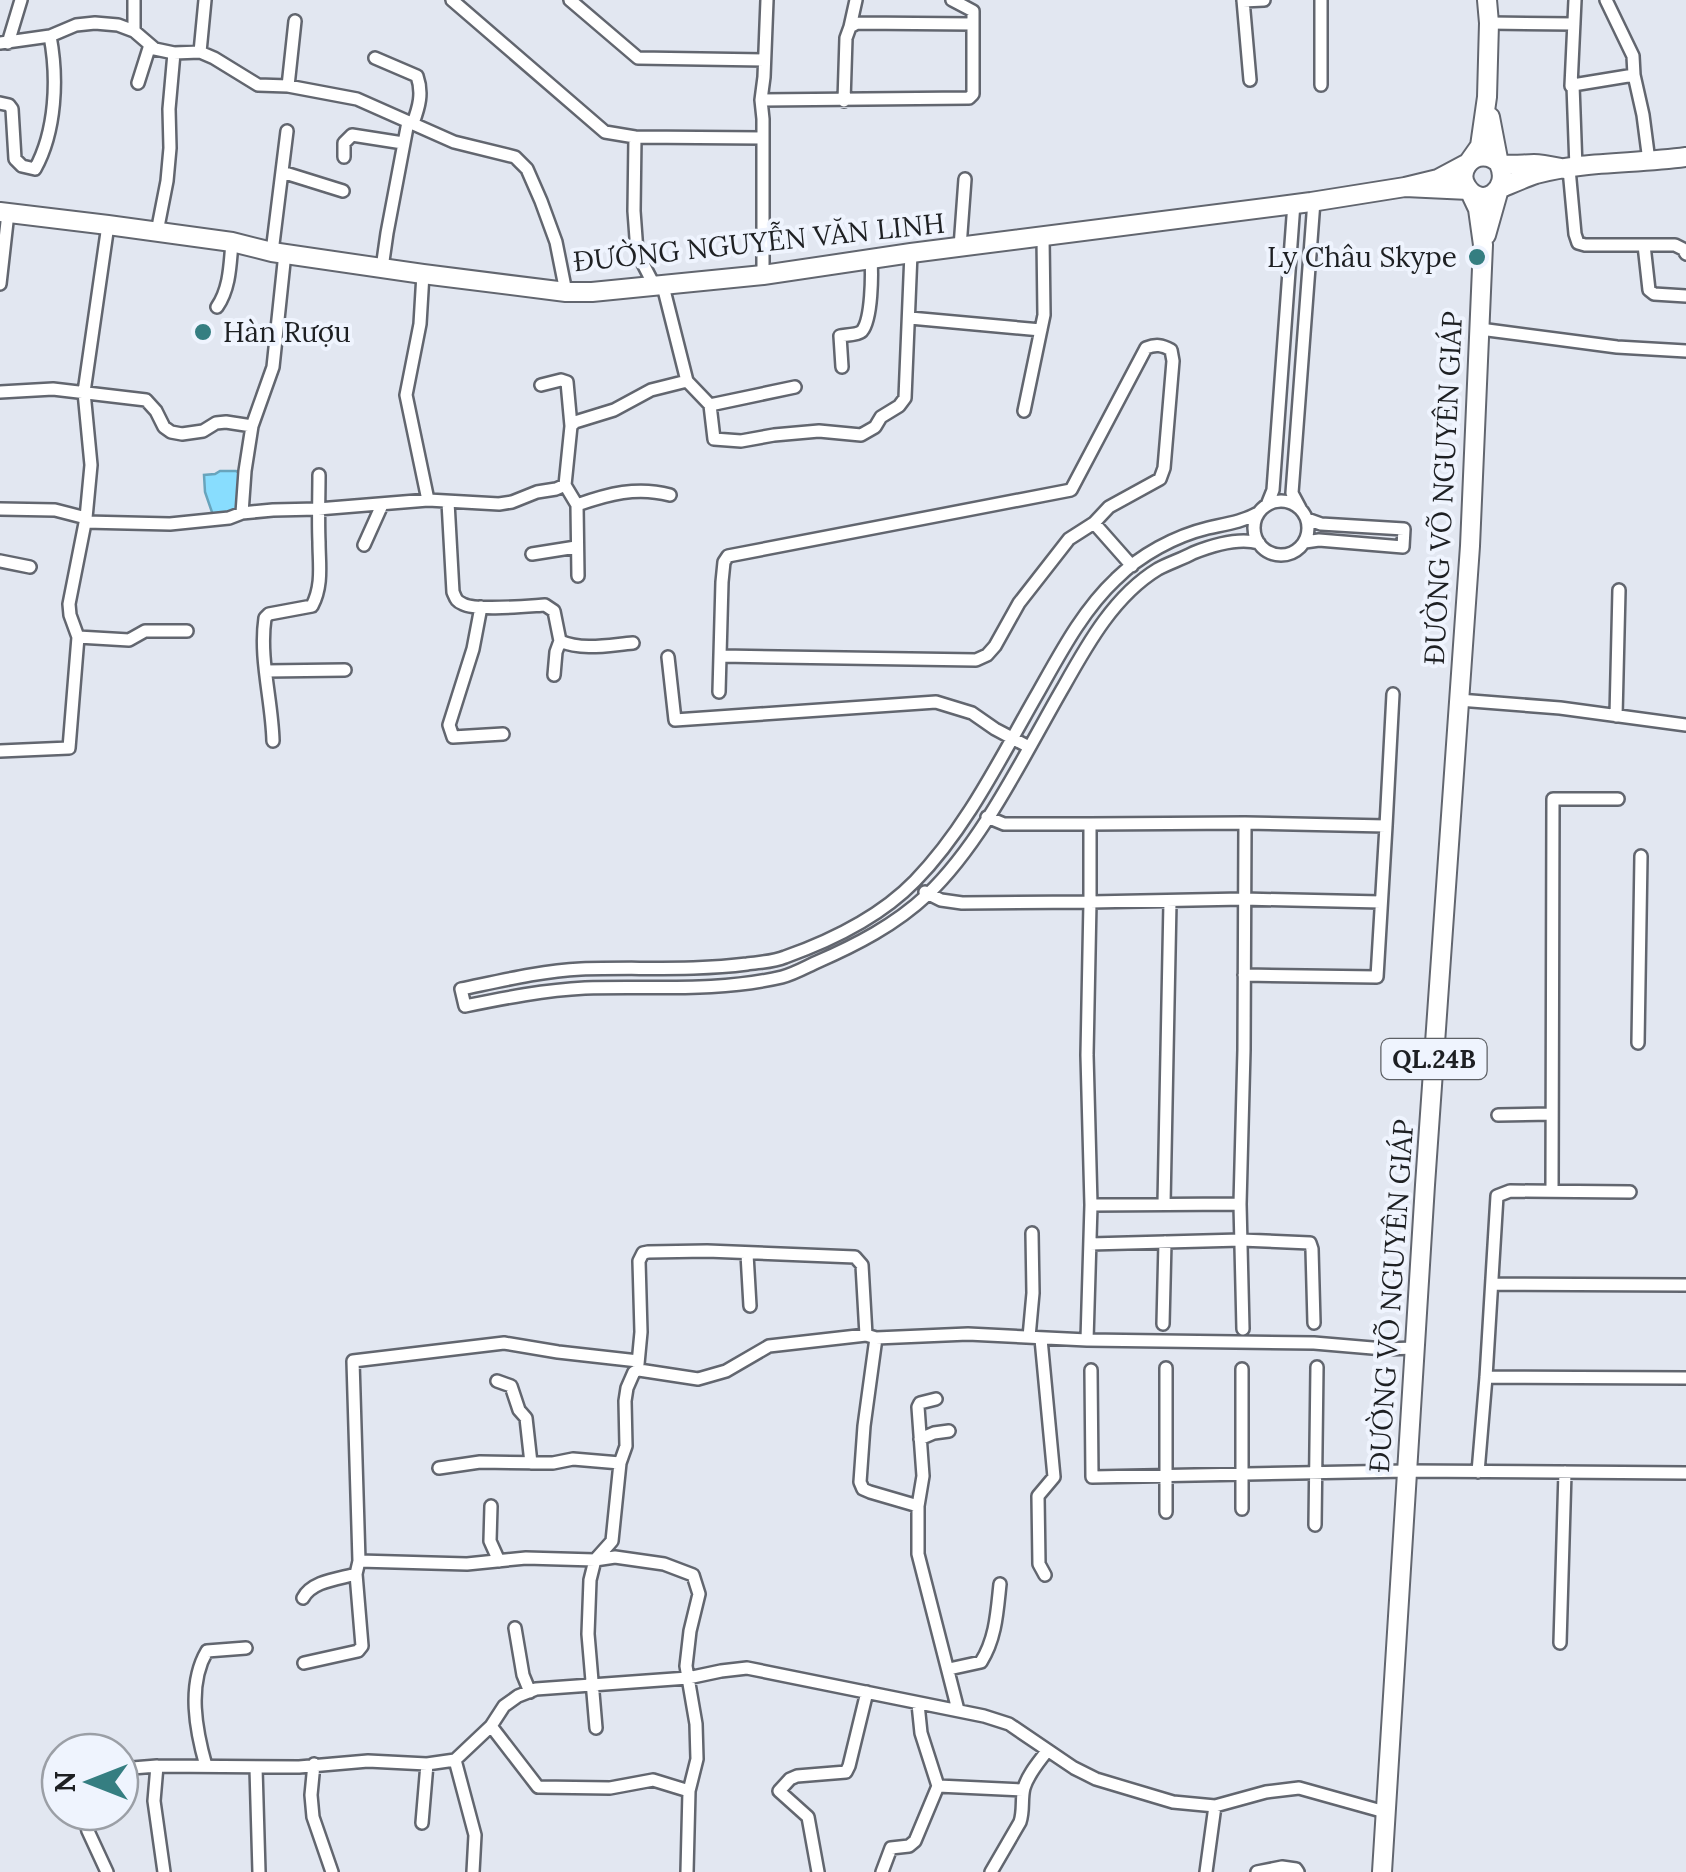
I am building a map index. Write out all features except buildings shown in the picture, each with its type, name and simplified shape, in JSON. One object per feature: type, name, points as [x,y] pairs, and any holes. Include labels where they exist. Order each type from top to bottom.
[{"type":"main road","points":[[1487,0],[1487,97],[1480,146],[1468,163],[1464,178],[1469,190],[1481,196],[1494,193],[1504,176],[1487,97]]},
{"type":"main road","points":[[1468,163],[1482,156],[1499,164],[1570,169]]},
{"type":"main road","points":[[1499,188],[1537,174],[1686,156]]},
{"type":"main road","name":"ĐƯỜNG NGUYỄN VĂN LINH","points":[[4,213],[232,242],[424,274],[592,292],[763,274],[1314,201],[1438,179],[1468,163]]},
{"type":"main road","name":"ĐƯỜNG NGUYỄN VĂN LINH","points":[[1405,187],[1469,190]]},
{"type":"main road","name":"ĐƯỜNG VÕ NGUYÊN GIÁP","points":[[1382,1872],[1470,546],[1484,245],[1499,188]]},
{"type":"main road","name":"ĐƯỜNG VÕ NGUYÊN GIÁP","points":[[1469,190],[1478,209],[1484,245]]},
{"type":"street","points":[[20,0],[4,43],[50,36],[76,25],[118,25],[134,31],[150,45],[174,53],[200,52],[258,85],[288,86],[357,99],[454,142],[516,157],[528,168],[556,242],[566,292]]},
{"type":"street","points":[[134,0],[134,31]]},
{"type":"street","points":[[200,52],[205,0]]},
{"type":"street","points":[[452,0],[605,132],[634,137],[762,138]]},
{"type":"street","points":[[570,0],[638,58],[764,60]]},
{"type":"street","points":[[763,274],[761,100],[767,0]]},
{"type":"street","points":[[844,100],[846,38],[856,0]]},
{"type":"street","points":[[761,100],[968,98],[974,94],[974,11],[952,0]]},
{"type":"street","points":[[1250,80],[1243,0],[1264,0]]},
{"type":"street","points":[[1321,0],[1321,84]]},
{"type":"street","points":[[1576,0],[1570,169],[1578,244],[1675,245],[1686,254]]},
{"type":"street","points":[[1606,0],[1633,56],[1643,116],[1657,160]]},
{"type":"street","points":[[288,86],[295,21]]},
{"type":"street","points":[[850,27],[857,23],[974,24]]},
{"type":"street","points":[[1489,23],[1574,24]]},
{"type":"street","points":[[0,103],[12,109],[14,159],[35,169],[50,132],[55,60],[50,36]]},
{"type":"street","points":[[138,83],[150,45]]},
{"type":"street","points":[[157,232],[168,181],[174,53]]},
{"type":"street","points":[[375,58],[417,76],[420,88],[420,104],[403,143],[382,268]]},
{"type":"street","points":[[1573,86],[1634,75]]},
{"type":"street","points":[[242,514],[252,426],[272,367],[282,172],[288,131]]},
{"type":"street","points":[[344,156],[344,143],[352,135],[403,143]]},
{"type":"street","points":[[634,137],[637,252],[659,287],[687,381],[710,405],[714,440],[741,442],[818,431],[861,434],[904,401],[910,253]]},
{"type":"street","points":[[282,172],[343,191]]},
{"type":"street","points":[[960,248],[965,178]]},
{"type":"street","points":[[1294,203],[1273,490],[1254,530],[1267,552],[1284,556],[1305,542],[1308,534],[1307,520],[1292,493],[1314,201]]},
{"type":"street","points":[[0,284],[4,213]]},
{"type":"street","points":[[0,752],[69,748],[78,637],[69,604],[86,520],[91,465],[84,392],[108,224]]},
{"type":"street","points":[[1024,411],[1044,315],[1044,237]]},
{"type":"street","points":[[217,307],[224,297],[232,242]]},
{"type":"street","points":[[1644,245],[1649,290],[1654,294],[1686,296]]},
{"type":"street","points":[[842,367],[840,336],[859,334],[868,314],[871,259]]},
{"type":"street","points":[[424,274],[420,324],[406,395],[428,500]]},
{"type":"street","points":[[1287,306],[1306,308]]},
{"type":"street","points":[[910,318],[1041,330]]},
{"type":"street","points":[[1480,329],[1617,348],[1686,350]]},
{"type":"street","points":[[719,692],[722,582],[728,556],[1071,490],[1146,348],[1154,345],[1171,350],[1164,468],[1160,479],[1109,507],[1068,540],[1019,603],[987,656],[976,660],[721,656]]},
{"type":"street","points":[[572,426],[652,390],[687,381]]},
{"type":"street","points":[[541,385],[568,382],[572,426],[565,485],[577,505],[578,576]]},
{"type":"street","points":[[710,405],[795,387]]},
{"type":"street","points":[[0,392],[33,388],[146,400],[164,427],[182,434],[203,431],[216,423],[252,426]]},
{"type":"street","points":[[273,741],[263,629],[269,614],[312,606],[316,601],[321,573],[319,475]]},
{"type":"street","points":[[0,509],[55,510],[86,520],[170,524],[273,510],[428,500],[498,504],[565,485]]},
{"type":"street","points":[[577,505],[626,491],[670,495]]},
{"type":"street","points":[[1259,543],[1246,540],[1206,548],[1158,570],[1120,601],[1080,656],[988,817],[960,857],[928,894],[886,927],[786,976],[726,986],[579,988],[465,1006],[461,989],[511,978],[578,969],[727,966],[781,959],[878,912],[914,883],[947,842],[1096,598],[1149,553],[1204,529],[1244,521],[1282,500],[1300,508]]},
{"type":"street","points":[[448,502],[453,592],[462,604],[518,608],[545,605],[554,611],[560,641],[554,676]]},
{"type":"street","points":[[364,545],[382,505]]},
{"type":"street","points":[[1305,542],[1403,546],[1404,529],[1307,520]]},
{"type":"street","points":[[1094,522],[1132,566]]},
{"type":"street","points":[[532,554],[576,547]]},
{"type":"street","points":[[0,556],[30,567]]},
{"type":"street","points":[[1108,587],[1120,601]]},
{"type":"street","points":[[1616,716],[1620,590]]},
{"type":"street","points":[[481,607],[450,730],[454,737],[503,734]]},
{"type":"street","points":[[78,637],[129,640],[148,630],[187,631]]},
{"type":"street","points":[[560,641],[581,647],[633,643]]},
{"type":"street","points":[[668,658],[675,720],[936,702],[972,713],[1029,746]]},
{"type":"street","points":[[266,671],[345,670]]},
{"type":"street","points":[[1244,975],[1377,977],[1393,694]]},
{"type":"street","points":[[1459,700],[1531,704],[1686,725]]},
{"type":"street","points":[[1552,1191],[1553,799],[1618,799]]},
{"type":"street","points":[[988,817],[1004,824],[1386,826]]},
{"type":"street","points":[[1243,1329],[1240,1204],[1244,823]]},
{"type":"street","points":[[1088,1340],[1090,824]]},
{"type":"street","points":[[1638,1043],[1640,856]]},
{"type":"street","points":[[914,883],[941,900],[962,903],[1243,898],[1381,902]]},
{"type":"street","points":[[1164,1204],[1170,902]]},
{"type":"street","points":[[1498,1115],[1552,1114]]},
{"type":"street","points":[[1478,1472],[1497,1196],[1510,1191],[1630,1192]]},
{"type":"street","points":[[1091,1205],[1240,1204]]},
{"type":"street","points":[[1032,1233],[1035,1338],[1054,1477],[1038,1496],[1039,1564],[1045,1575]]},
{"type":"street","points":[[1090,1244],[1241,1240],[1310,1243],[1314,1323]]},
{"type":"street","points":[[1164,1324],[1165,1242]]},
{"type":"street","points":[[596,1728],[591,1687],[590,1580],[595,1560],[612,1541],[620,1463],[626,1446],[627,1388],[638,1365],[639,1261],[643,1253],[707,1251],[855,1257],[862,1266],[871,1336],[860,1482],[870,1492],[918,1506]]},
{"type":"street","points":[[747,1254],[750,1306]]},
{"type":"street","points":[[1492,1284],[1686,1285]]},
{"type":"street","points":[[304,1663],[358,1651],[362,1646],[354,1361],[504,1342],[698,1379],[726,1371],[769,1346],[871,1336],[968,1334],[1415,1348]]},
{"type":"street","points":[[1316,1525],[1317,1366]]},
{"type":"street","points":[[1166,1368],[1166,1512]]},
{"type":"street","points":[[1091,1370],[1092,1476],[1407,1471],[1686,1473]]},
{"type":"street","points":[[1242,1370],[1242,1509]]},
{"type":"street","points":[[1486,1377],[1686,1378]]},
{"type":"street","points":[[498,1382],[511,1386],[526,1418],[531,1462]]},
{"type":"street","points":[[936,1399],[920,1403],[918,1554],[958,1710]]},
{"type":"street","points":[[920,1439],[949,1431]]},
{"type":"street","points":[[439,1468],[480,1462],[554,1463],[573,1459],[620,1463]]},
{"type":"street","points":[[1560,1643],[1565,1472]]},
{"type":"street","points":[[490,1506],[490,1541],[499,1561]]},
{"type":"street","points":[[302,1598],[314,1586],[358,1568],[526,1558],[615,1557],[664,1564],[694,1575],[699,1594],[686,1666],[696,1724],[697,1759],[689,1791],[688,1872]]},
{"type":"street","points":[[949,1669],[981,1662],[985,1656],[992,1640],[1000,1584]]},
{"type":"street","points":[[516,1628],[523,1675],[530,1692]]},
{"type":"street","points":[[206,1766],[197,1735],[195,1702],[200,1665],[207,1651],[246,1648]]},
{"type":"street","points":[[140,1768],[299,1767],[368,1761],[426,1764],[455,1760],[491,1726],[504,1706],[536,1690],[688,1678],[748,1668],[1009,1724],[1096,1779],[1173,1802],[1214,1806],[1294,1788],[1385,1812]]},
{"type":"street","points":[[818,1872],[808,1817],[779,1790],[796,1776],[846,1772],[866,1692]]},
{"type":"street","points":[[882,1872],[892,1848],[909,1846],[914,1841],[938,1786],[921,1734],[918,1704]]},
{"type":"street","points":[[491,1726],[538,1787],[610,1788],[653,1780],[689,1791]]},
{"type":"street","points":[[992,1872],[1020,1822],[1023,1790],[1047,1751]]},
{"type":"street","points":[[455,1760],[475,1835],[473,1872]]},
{"type":"street","points":[[314,1764],[313,1817],[332,1872]]},
{"type":"street","points":[[422,1822],[426,1764]]},
{"type":"street","points":[[157,1766],[154,1801],[164,1872]]},
{"type":"street","points":[[256,1768],[260,1872]]},
{"type":"street","points":[[938,1786],[1023,1790]]},
{"type":"street","points":[[1206,1872],[1214,1806]]},
{"type":"street","points":[[89,1832],[106,1872]]},
{"type":"street","points":[[1256,1872],[1282,1867],[1298,1872]]},
{"type":"water","points":[[220,471],[242,475],[241,509],[214,518],[204,475]]},
{"type":"place","name":"Ly Châu Skype","points":[[1477,257]]},
{"type":"place","name":"Hàn Rượu","points":[[203,332]]}]
